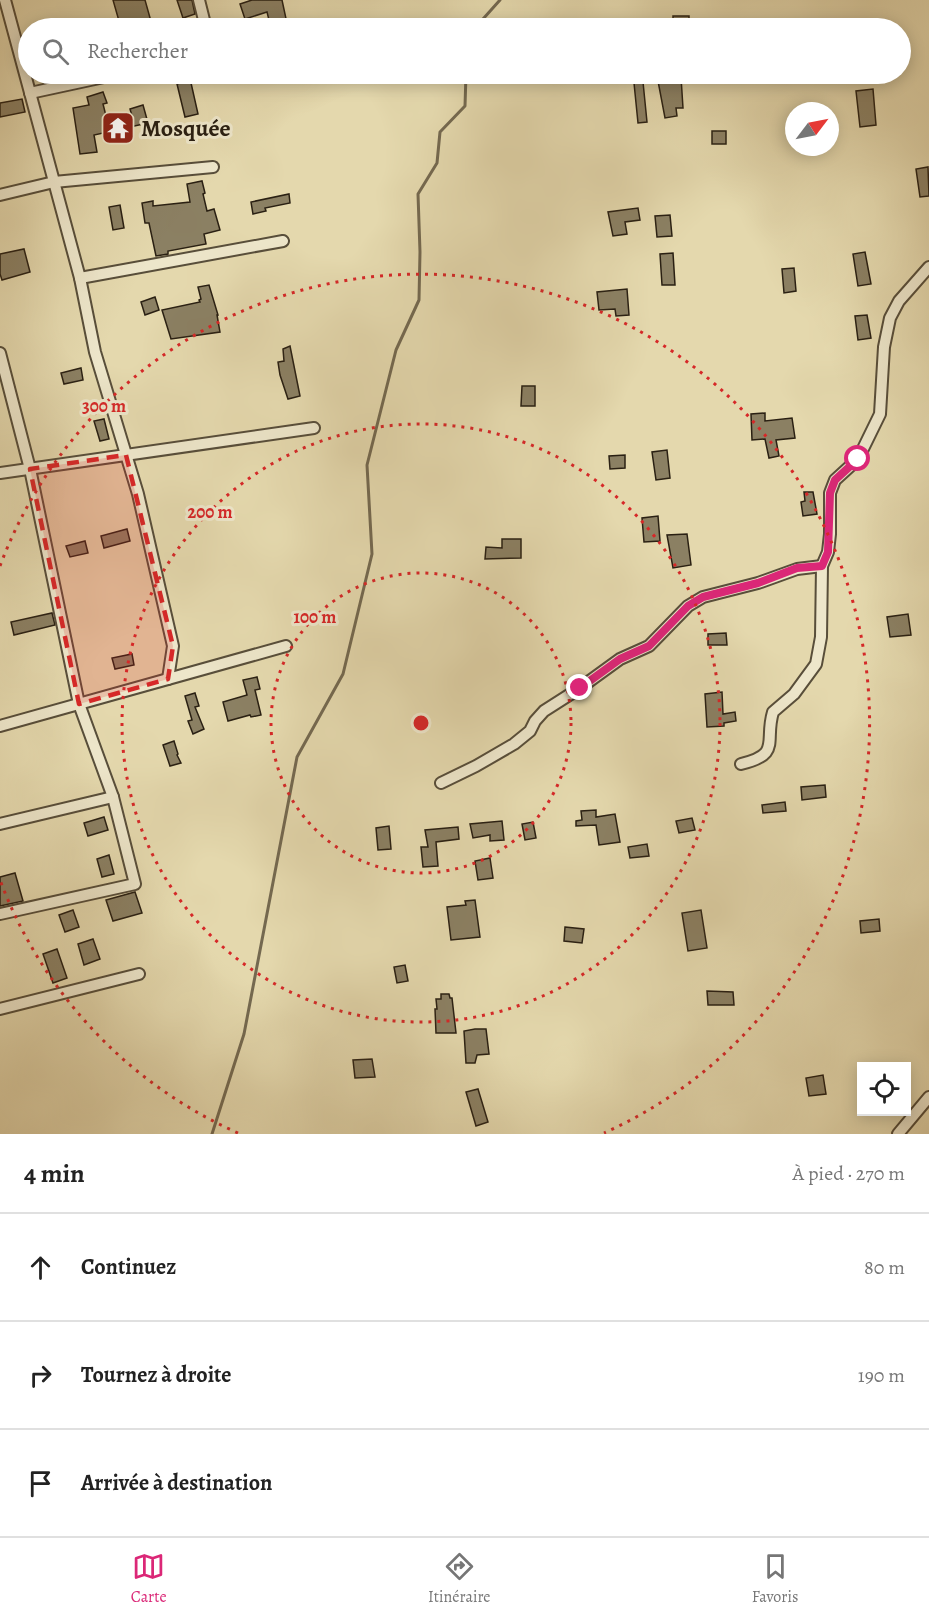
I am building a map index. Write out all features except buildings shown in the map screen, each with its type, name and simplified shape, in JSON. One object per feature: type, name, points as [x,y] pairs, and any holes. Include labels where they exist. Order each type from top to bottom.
[{"type":"street","points":[[5,0],[18,48]]},
{"type":"street","points":[[199,0],[204,18]]},
{"type":"street","points":[[28,84],[80,278],[95,352],[138,494],[173,646],[168,679]]},
{"type":"street","points":[[30,93],[72,84]]},
{"type":"street","points":[[0,195],[54,182],[213,167]]},
{"type":"street","points":[[80,278],[283,241]]},
{"type":"street","points":[[741,764],[765,754],[770,747],[772,712],[794,694],[816,664],[821,636],[822,566],[828,552],[830,493],[835,480],[858,459],[880,414],[884,347],[890,318],[899,301],[929,267]]},
{"type":"street","points":[[0,353],[30,469],[79,704],[113,796],[135,884],[0,914]]},
{"type":"street","points":[[0,473],[314,428]]},
{"type":"street","points":[[441,783],[514,744],[530,731],[544,711],[620,659],[649,646],[688,606],[703,597],[758,583],[797,568],[822,566]]},
{"type":"street","points":[[0,726],[286,646]]},
{"type":"street","points":[[0,824],[113,796]]},
{"type":"street","points":[[0,1010],[139,974]]},
{"type":"street","points":[[898,1134],[929,1097]]},
{"type":"highlighted area","points":[[126,455],[173,646],[168,679],[79,704],[30,469]]},
{"type":"waterway","points":[[484,18],[500,0]]},
{"type":"waterway","points":[[212,1134],[244,1034],[297,757],[343,674],[372,554],[367,465],[396,350],[419,300],[418,194],[437,163],[440,132],[465,106],[466,84]]},
{"type":"place","name":"Mosquée","points":[[118,128]]},
{"type":"route","points":[[580,688],[620,659],[649,646],[688,606],[703,597],[758,583],[797,568],[822,566],[828,552],[830,534],[830,493],[835,480],[844,469],[858,459]]}]
